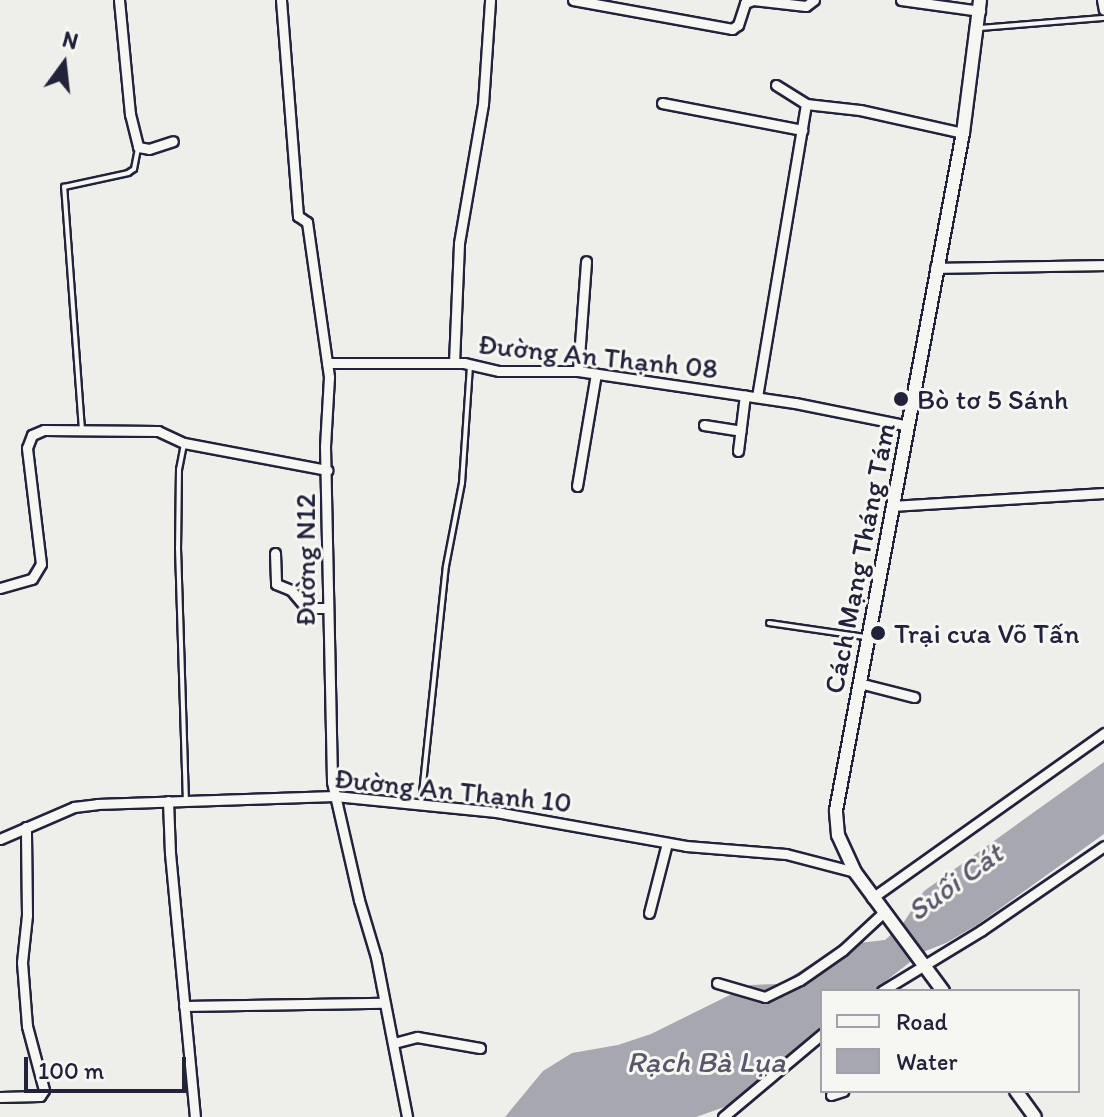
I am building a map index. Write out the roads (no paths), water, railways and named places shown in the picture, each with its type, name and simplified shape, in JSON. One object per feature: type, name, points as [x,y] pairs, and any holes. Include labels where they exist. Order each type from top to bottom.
[{"type":"main road","name":"Cách Mạng Tháng Tám","points":[[923,964],[855,872],[838,835],[836,810],[909,426],[935,268],[963,133],[980,6]]},
{"type":"main road","points":[[923,964],[942,989]]},
{"type":"main road","points":[[1017,1093],[1035,1117]]},
{"type":"street","points":[[119,0],[130,114],[138,147],[149,149],[173,141]]},
{"type":"street","name":"Đường N12","points":[[281,0],[298,216],[307,222],[327,363],[328,608],[335,796],[359,900],[376,957],[384,1003],[402,1040],[407,1117]]},
{"type":"street","points":[[454,363],[459,243],[483,104],[490,0]]},
{"type":"street","points":[[573,0],[635,5],[732,29],[738,25],[745,3],[753,0],[806,6],[814,0]]},
{"type":"street","points":[[901,0],[980,6]]},
{"type":"street","points":[[1102,0],[1104,10]]},
{"type":"street","points":[[776,85],[806,104],[860,110],[963,133]]},
{"type":"street","points":[[662,103],[802,130]]},
{"type":"street","points":[[757,397],[806,104]]},
{"type":"street","points":[[578,371],[586,261]]},
{"type":"street","points":[[935,268],[1104,265]]},
{"type":"street","name":"Đường An Thạnh 08","points":[[327,363],[454,363],[499,371],[578,371],[745,395],[909,426]]},
{"type":"street","points":[[577,486],[596,374]]},
{"type":"street","points":[[738,451],[745,395]]},
{"type":"street","points":[[704,425],[741,431]]},
{"type":"street","points":[[0,588],[32,579],[41,564],[28,439],[44,430],[158,431],[184,443],[327,470]]},
{"type":"street","points":[[892,506],[1104,493]]},
{"type":"street","points":[[275,553],[276,584],[291,590],[306,608],[328,608]]},
{"type":"street","points":[[859,683],[914,697]]},
{"type":"street","points":[[872,898],[1104,733]]},
{"type":"street","name":"Đường An Thạnh 10","points":[[0,839],[74,807],[335,796],[496,812],[667,843],[786,854],[855,872]]},
{"type":"street","points":[[168,801],[195,1117]]},
{"type":"street","points":[[0,1097],[40,1096],[44,1090],[27,1026],[22,962],[27,915],[26,827]]},
{"type":"street","points":[[649,913],[667,843]]},
{"type":"street","points":[[885,989],[1104,846]]},
{"type":"street","points":[[717,983],[765,997],[800,980],[887,918]]},
{"type":"street","points":[[184,1006],[384,1003]]},
{"type":"street","points":[[723,1117],[820,1036]]},
{"type":"street","points":[[402,1040],[480,1048]]},
{"type":"street","points":[[831,1095],[837,1093]]},
{"type":"lane","points":[[979,28],[1104,18]]},
{"type":"lane","points":[[82,430],[64,187],[128,173],[134,169],[138,147]]},
{"type":"lane","points":[[421,803],[446,566],[462,483],[470,364]]},
{"type":"lane","points":[[184,443],[179,469],[178,548],[186,801]]},
{"type":"lane","points":[[769,623],[868,637]]},
{"type":"water","points":[[1104,762],[1104,834],[977,925],[923,952],[876,989],[820,989],[820,1030],[730,1105],[696,1117],[505,1117],[543,1071],[572,1053],[618,1045],[651,1034],[750,985],[780,984],[841,945],[885,940],[902,925],[924,891]]},
{"type":"place","name":"Bò tơ 5 Sánh","points":[[901,399]]},
{"type":"place","name":"Trại cưa Võ Tấn","points":[[878,633]]},
{"type":"water label","name":"Suối Cát","points":[[955,882]]},
{"type":"water label","name":"Rạch Bà Lụa","points":[[706,1062]]}]
